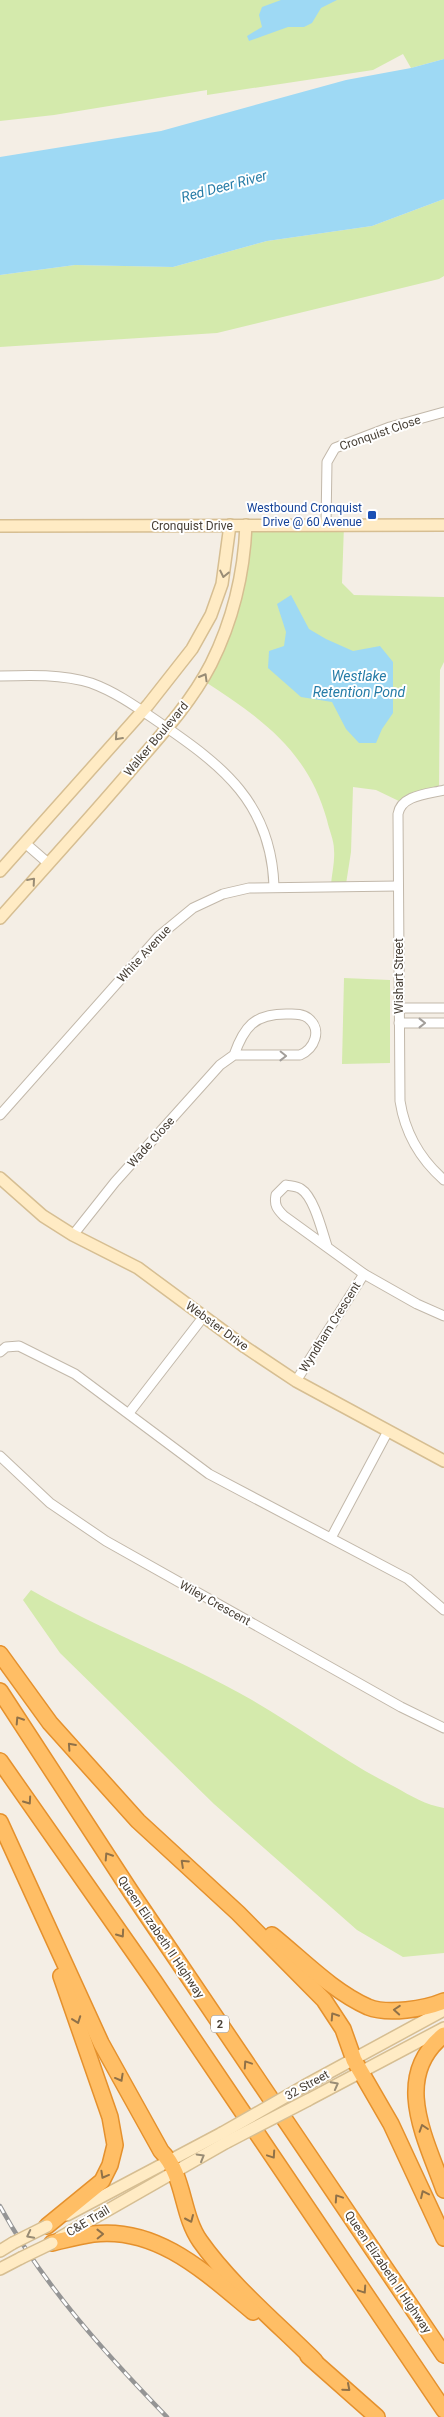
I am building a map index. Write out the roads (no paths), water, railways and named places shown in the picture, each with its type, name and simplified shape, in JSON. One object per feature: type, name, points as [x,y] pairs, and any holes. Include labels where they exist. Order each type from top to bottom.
[{"type":"highway","points":[[0,1654],[50,1723],[132,1814],[220,1896],[324,2000],[343,2029],[358,2065],[391,2124],[444,2238]]},
{"type":"highway","name":"Queen Elizabeth II Highway","points":[[0,1691],[131,1892],[444,2355]]},
{"type":"highway","points":[[0,1761],[154,1981],[444,2410]]},
{"type":"highway","points":[[0,1822],[101,2044],[161,2151],[173,2167],[183,2204],[199,2240],[224,2270],[315,2361]]},
{"type":"highway","points":[[25,1876],[86,2042],[110,2117],[115,2145],[110,2165],[102,2181],[47,2226]]},
{"type":"highway","points":[[220,1896],[340,1991],[369,2008],[405,2011],[444,2001]]},
{"type":"highway","points":[[444,2035],[434,2043],[415,2078],[416,2107],[444,2190]]},
{"type":"highway","points":[[52,2243],[94,2234],[129,2235],[157,2242],[198,2267],[315,2361],[378,2417]]},
{"type":"street","name":"Cronquist Close","points":[[326,525],[327,462],[335,448],[390,427],[444,412]]},
{"type":"street","name":"Walker Boulevard","points":[[0,918],[96,812],[167,728],[200,684],[226,631],[240,584],[246,525]]},
{"type":"street","name":"Cronquist Drive","points":[[0,526],[444,525]]},
{"type":"street","points":[[0,872],[180,666],[204,629],[224,578],[230,526]]},
{"type":"street","points":[[0,676],[52,676],[81,681],[112,692],[216,763],[244,794],[259,818],[267,839],[274,886]]},
{"type":"street","name":"Wishart Street","points":[[444,790],[410,799],[400,806],[398,814],[399,1091],[406,1125],[424,1160],[444,1180]]},
{"type":"street","points":[[25,844],[48,863]]},
{"type":"street","name":"White Avenue","points":[[0,1115],[170,925],[193,908],[224,894],[249,888],[274,886],[398,886]]},
{"type":"street","points":[[399,1008],[444,1008]]},
{"type":"street","name":"Wade Close","points":[[73,1235],[115,1182],[211,1074],[234,1055],[242,1035],[250,1026],[265,1016],[298,1014],[308,1018],[314,1026],[316,1037],[314,1045],[308,1052],[300,1055],[234,1055]]},
{"type":"street","points":[[399,1023],[444,1023]]},
{"type":"street","name":"Webster Drive","points":[[0,1178],[43,1216],[73,1235],[138,1268],[296,1381],[444,1461]]},
{"type":"street","name":"Wyndham Crescent","points":[[327,1246],[315,1210],[306,1194],[300,1188],[286,1185],[276,1195],[277,1210],[364,1274],[417,1304],[444,1316]]},
{"type":"street","name":"Wyndham Crescent","points":[[296,1381],[364,1274]]},
{"type":"street","points":[[129,1413],[204,1316]]},
{"type":"street","points":[[0,1352],[11,1346],[23,1348],[83,1378],[210,1474],[408,1579],[444,1610]]},
{"type":"street","points":[[331,1538],[388,1431]]},
{"type":"street","name":"Wiley Crescent","points":[[0,1456],[50,1503],[106,1541],[401,1707],[444,1728]]},
{"type":"street","name":"32 Street","points":[[224,2138],[308,2100],[358,2065],[444,2010]]},
{"type":"street","name":"32 Street","points":[[173,2167],[224,2138],[306,2085],[444,2028]]},
{"type":"street","name":"C&E Trail","points":[[0,2251],[47,2226],[173,2167]]},
{"type":"street","name":"C&E Trail","points":[[0,2269],[52,2243],[173,2167]]},
{"type":"water","points":[[281,0],[337,0],[321,8],[312,23],[304,27],[288,27],[249,41],[247,36],[262,27],[259,15],[262,7]]},
{"type":"water","name":"Red Deer River","points":[[444,59],[444,199],[372,226],[267,241],[173,267],[75,265],[0,275],[0,157],[161,131],[346,80],[411,68]]},
{"type":"water","name":"Westlake Retention Pond","points":[[291,595],[309,629],[353,651],[380,646],[393,662],[393,713],[382,729],[376,743],[359,743],[346,729],[332,702],[301,697],[268,668],[269,651],[284,646],[286,632],[277,604]]},
{"type":"railway","points":[[0,2206],[55,2291],[98,2343],[167,2417]]},
{"type":"place","name":"Westbound Cronquist Drive @ 60 Avenue","points":[[372,515]]}]
